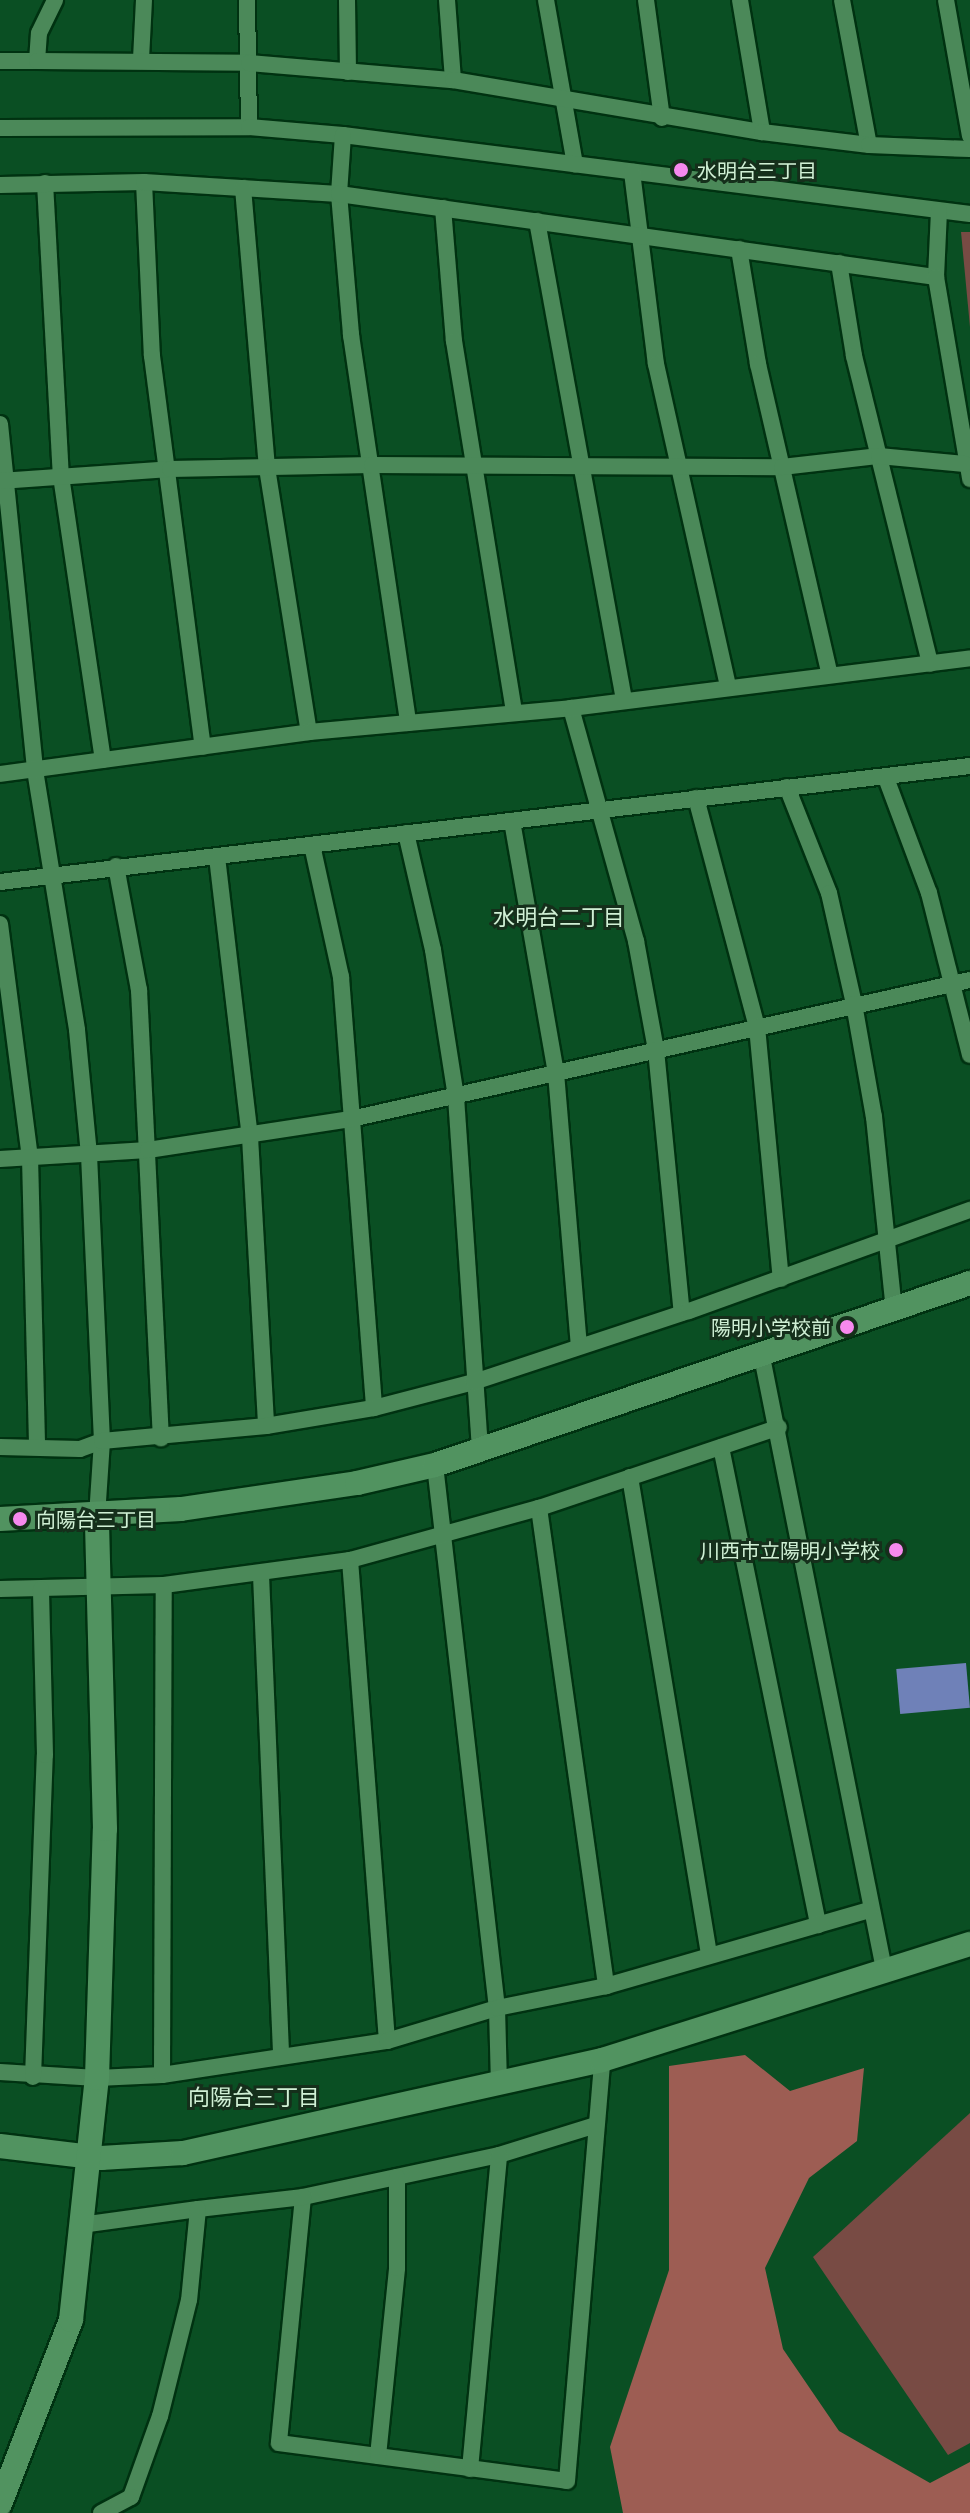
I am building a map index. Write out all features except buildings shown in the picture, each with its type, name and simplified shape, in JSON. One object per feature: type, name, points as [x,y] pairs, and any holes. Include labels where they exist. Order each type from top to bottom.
[{"type":"street","points":[[37,61],[39,33],[55,0]]},
{"type":"street","points":[[141,59],[144,0]]},
{"type":"street","points":[[247,0],[249,127]]},
{"type":"street","points":[[347,0],[348,72]]},
{"type":"street","points":[[447,0],[453,80]]},
{"type":"street","points":[[546,0],[560,97],[575,164]]},
{"type":"street","points":[[646,0],[662,118]]},
{"type":"street","points":[[740,0],[762,132]]},
{"type":"street","points":[[842,0],[869,145]]},
{"type":"street","points":[[946,0],[970,136]]},
{"type":"street","points":[[0,61],[141,59],[249,63],[453,80],[560,97],[662,118],[762,132],[869,145],[970,149]]},
{"type":"street","points":[[0,128],[249,127],[343,135],[970,214]]},
{"type":"street","points":[[343,135],[339,194],[351,335],[408,723]]},
{"type":"street","points":[[632,172],[656,364],[681,465],[728,687]]},
{"type":"street","points":[[0,185],[144,182],[339,194],[936,277]]},
{"type":"street","points":[[144,182],[152,356],[170,469],[203,747]]},
{"type":"street","points":[[45,183],[61,476],[103,760]]},
{"type":"street","points":[[243,188],[267,468],[309,732]]},
{"type":"street","points":[[443,208],[454,341],[514,712]]},
{"type":"street","points":[[2,480],[170,469],[372,465],[580,463],[782,467],[879,456],[968,472],[936,277],[939,211]]},
{"type":"street","points":[[537,221],[624,700]]},
{"type":"street","points":[[739,249],[782,467],[830,675]]},
{"type":"street","points":[[839,263],[854,356],[930,664]]},
{"type":"street","points":[[0,424],[2,480],[35,770],[77,1030],[89,1155],[102,1441],[97,1516],[105,1829],[97,2078],[71,2320],[0,2504]]},
{"type":"street","points":[[0,774],[309,732],[571,708],[970,658]]},
{"type":"street","points":[[571,708],[636,941],[656,1050],[682,1313]]},
{"type":"street","points":[[0,882],[970,766]]},
{"type":"street","points":[[886,778],[962,981],[970,1055]]},
{"type":"street","points":[[787,787],[829,893],[854,1004],[894,1309]]},
{"type":"street","points":[[696,798],[757,1027],[781,1279]]},
{"type":"street","points":[[512,821],[556,1073],[579,1346]]},
{"type":"street","points":[[406,833],[433,950],[456,1097],[480,1452]]},
{"type":"street","points":[[312,845],[341,977],[374,1408]]},
{"type":"street","points":[[217,857],[250,1137],[266,1426]]},
{"type":"street","points":[[116,866],[139,990],[161,1438]]},
{"type":"street","points":[[0,924],[30,1157],[37,1447]]},
{"type":"street","points":[[0,1159],[148,1150],[250,1137],[351,1119],[962,981]]},
{"type":"street","points":[[0,1447],[80,1449],[102,1441],[266,1426],[374,1408],[474,1382],[682,1313],[970,1210]]},
{"type":"street","points":[[0,1519],[97,1516],[278,1496],[435,1465],[762,1357],[970,1283]]},
{"type":"street","points":[[762,1357],[779,1427],[870,1910],[885,1974]]},
{"type":"street","points":[[0,1589],[164,1585],[261,1575],[350,1560],[539,1508],[779,1427]]},
{"type":"street","points":[[721,1447],[818,1925]]},
{"type":"street","points":[[435,1465],[446,1535],[497,2008],[499,2083]]},
{"type":"street","points":[[630,1477],[709,1955]]},
{"type":"street","points":[[539,1508],[606,1986]]},
{"type":"street","points":[[350,1560],[387,2041]]},
{"type":"street","points":[[261,1575],[281,2055]]},
{"type":"street","points":[[162,2075],[164,1585]]},
{"type":"street","points":[[33,2077],[45,1755],[41,1589]]},
{"type":"street","points":[[0,2072],[33,2077],[162,2075],[387,2041],[497,2008],[606,1986],[870,1910]]},
{"type":"street","points":[[0,2146],[88,2156],[183,2153],[602,2060],[885,1974],[970,1944]]},
{"type":"street","points":[[303,2197],[279,2443],[567,2481],[602,2060]]},
{"type":"street","points":[[81,2225],[303,2197],[499,2155],[596,2125]]},
{"type":"street","points":[[470,2469],[499,2155]]},
{"type":"street","points":[[378,2456],[397,2268],[397,2177]]},
{"type":"street","points":[[101,2513],[131,2497],[160,2416],[189,2300],[198,2209]]},
{"type":"shaded area","points":[[961,232],[970,232],[970,327]]},
{"type":"shaded area","points":[[745,2055],[790,2091],[864,2068],[857,2141],[809,2178],[765,2268],[783,2349],[839,2431],[930,2483],[970,2462],[970,2513],[623,2513],[610,2447],[669,2270],[669,2066]]},
{"type":"shaded area","points":[[970,2113],[970,2443],[948,2455],[813,2257]]},
{"type":"water","points":[[966,1663],[970,1708],[900,1714],[896,1669]]},
{"type":"place","name":"水明台三丁目","points":[[681,170]]},
{"type":"place","name":"陽明小学校前","points":[[847,1327]]},
{"type":"place","name":"向陽台三丁目","points":[[20,1519]]},
{"type":"place","name":"川西市立陽明小学校","points":[[896,1550]]},
{"type":"district","name":"水明台二丁目","points":[[559,918]]},
{"type":"district","name":"向陽台三丁目","points":[[254,2098]]}]
